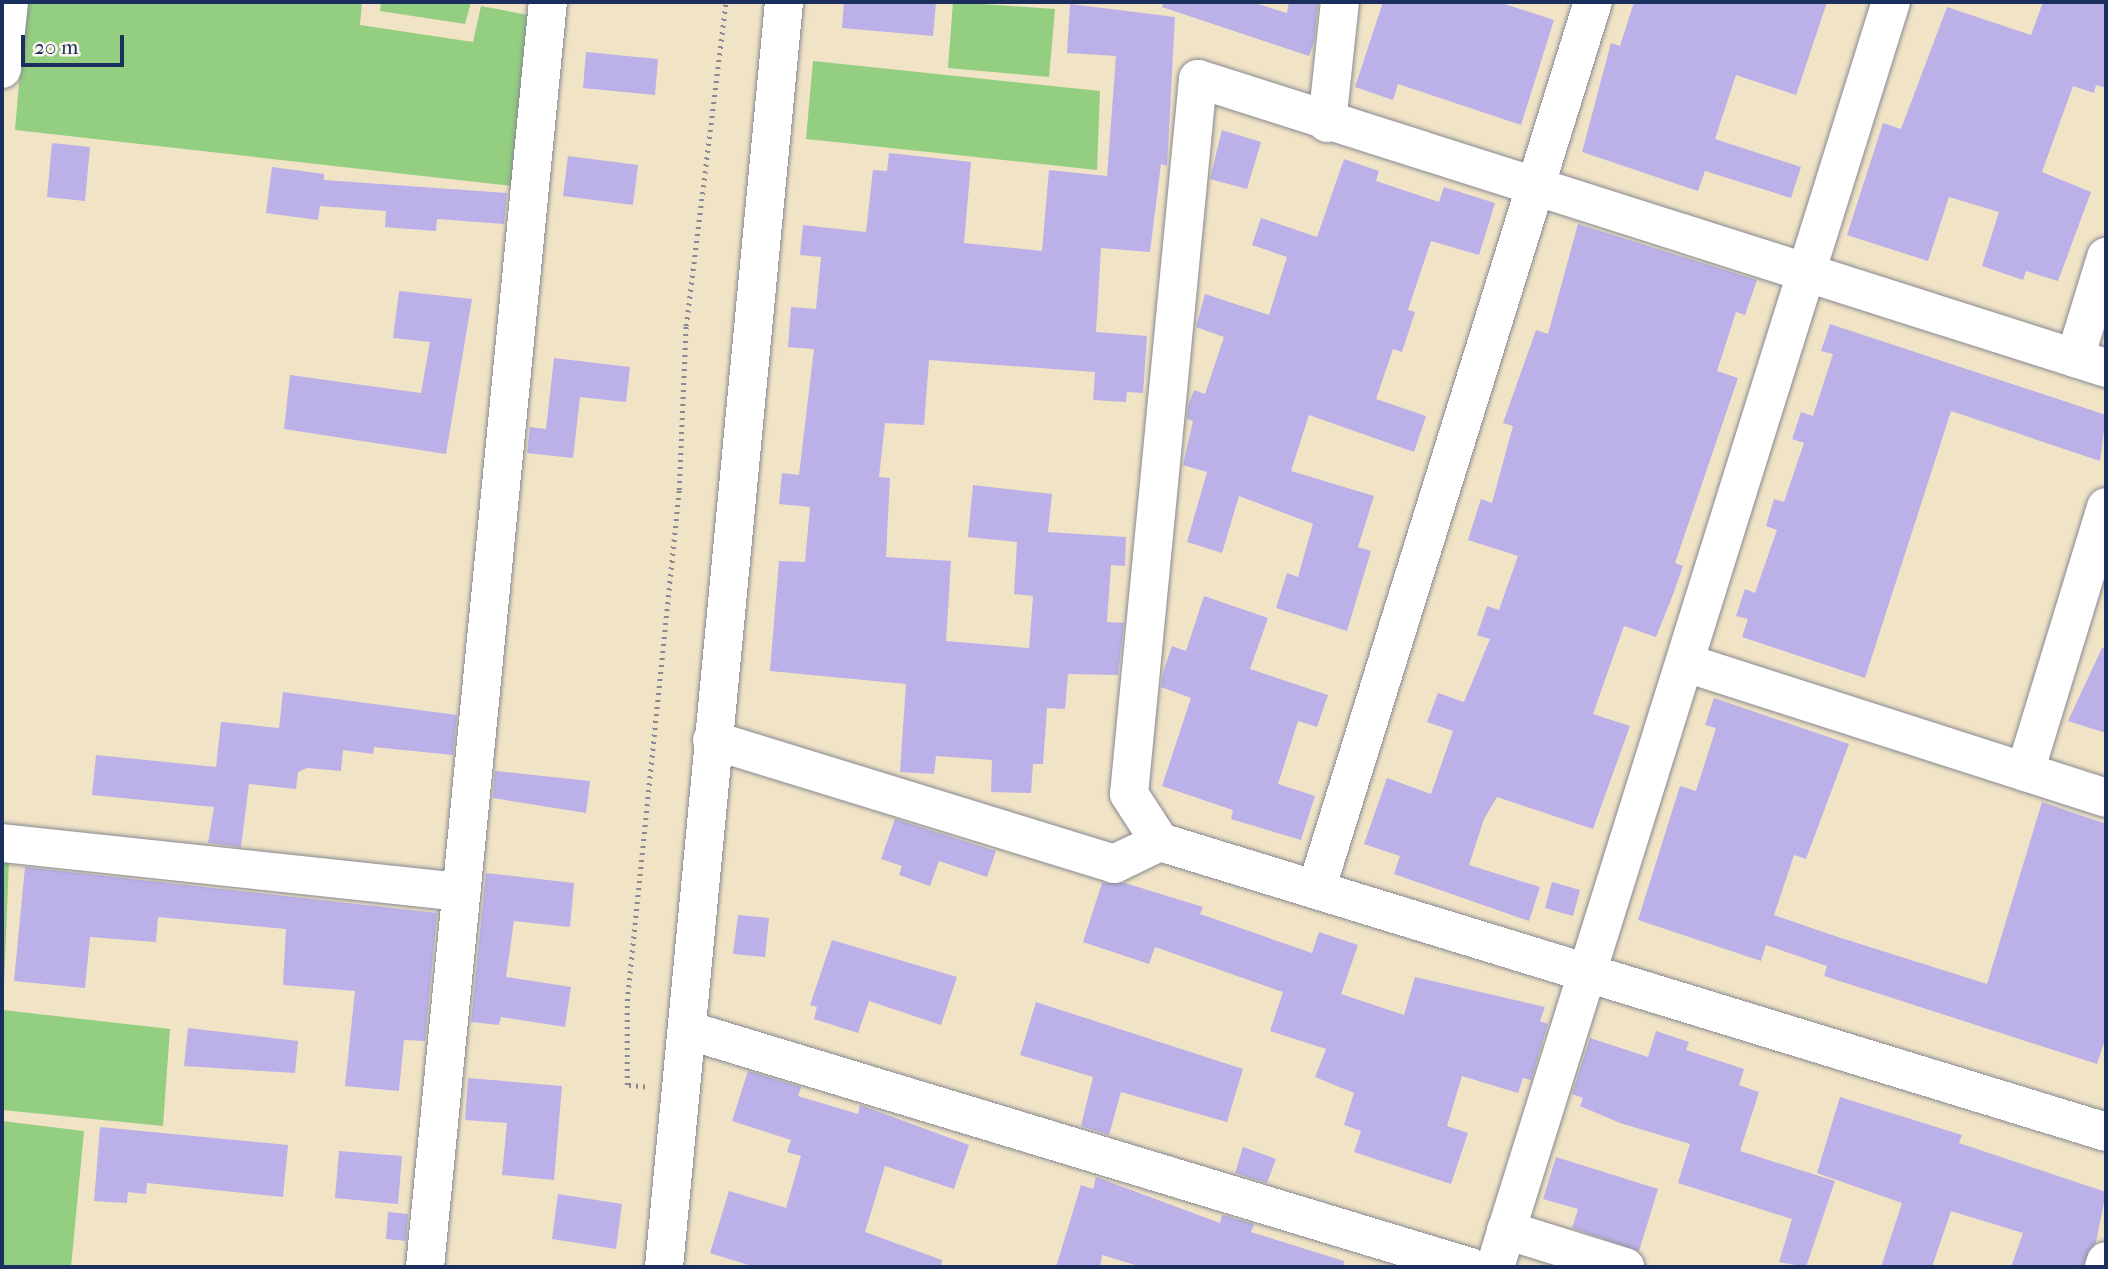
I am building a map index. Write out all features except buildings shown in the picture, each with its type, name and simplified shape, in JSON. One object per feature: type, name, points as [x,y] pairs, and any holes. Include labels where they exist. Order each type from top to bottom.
[{"type":"street","points":[[2,69],[9,2]]},
{"type":"street","points":[[425,1267],[548,2]]},
{"type":"street","points":[[664,1267],[784,2]]},
{"type":"street","points":[[1327,123],[1340,2]]},
{"type":"street","points":[[1316,891],[1593,2]]},
{"type":"street","points":[[1495,1267],[1891,2]]},
{"type":"street","points":[[2106,257],[2090,363],[1327,123],[1198,79],[1129,794],[1160,842],[2106,1132]]},
{"type":"street","points":[[2025,772],[2106,508]]},
{"type":"street","points":[[1686,663],[2106,798]]},
{"type":"street","points":[[712,740],[1114,864],[1160,842]]},
{"type":"street","points":[[2,843],[461,892]]},
{"type":"street","points":[[687,1030],[1470,1267]]},
{"type":"street","points":[[1506,1230],[1625,1267]]},
{"type":"street","points":[[2104,1267],[2106,1261]]},
{"type":"path","points":[[681,1092],[627,1085],[627,1001],[679,490],[686,326],[726,2]]},
{"type":"green space","points":[[26,2],[362,2],[360,25],[473,42],[481,6],[528,15],[513,186],[15,130]]},
{"type":"green space","points":[[381,2],[471,2],[465,24],[380,11]]},
{"type":"green space","points":[[953,2],[1055,9],[1049,77],[948,68]]},
{"type":"green space","points":[[813,61],[1100,91],[1097,170],[806,139]]},
{"type":"green space","points":[[2,859],[9,860],[3,1010],[170,1029],[163,1126],[2,1110]]},
{"type":"green space","points":[[2,1121],[84,1131],[71,1267],[2,1267]]}]
